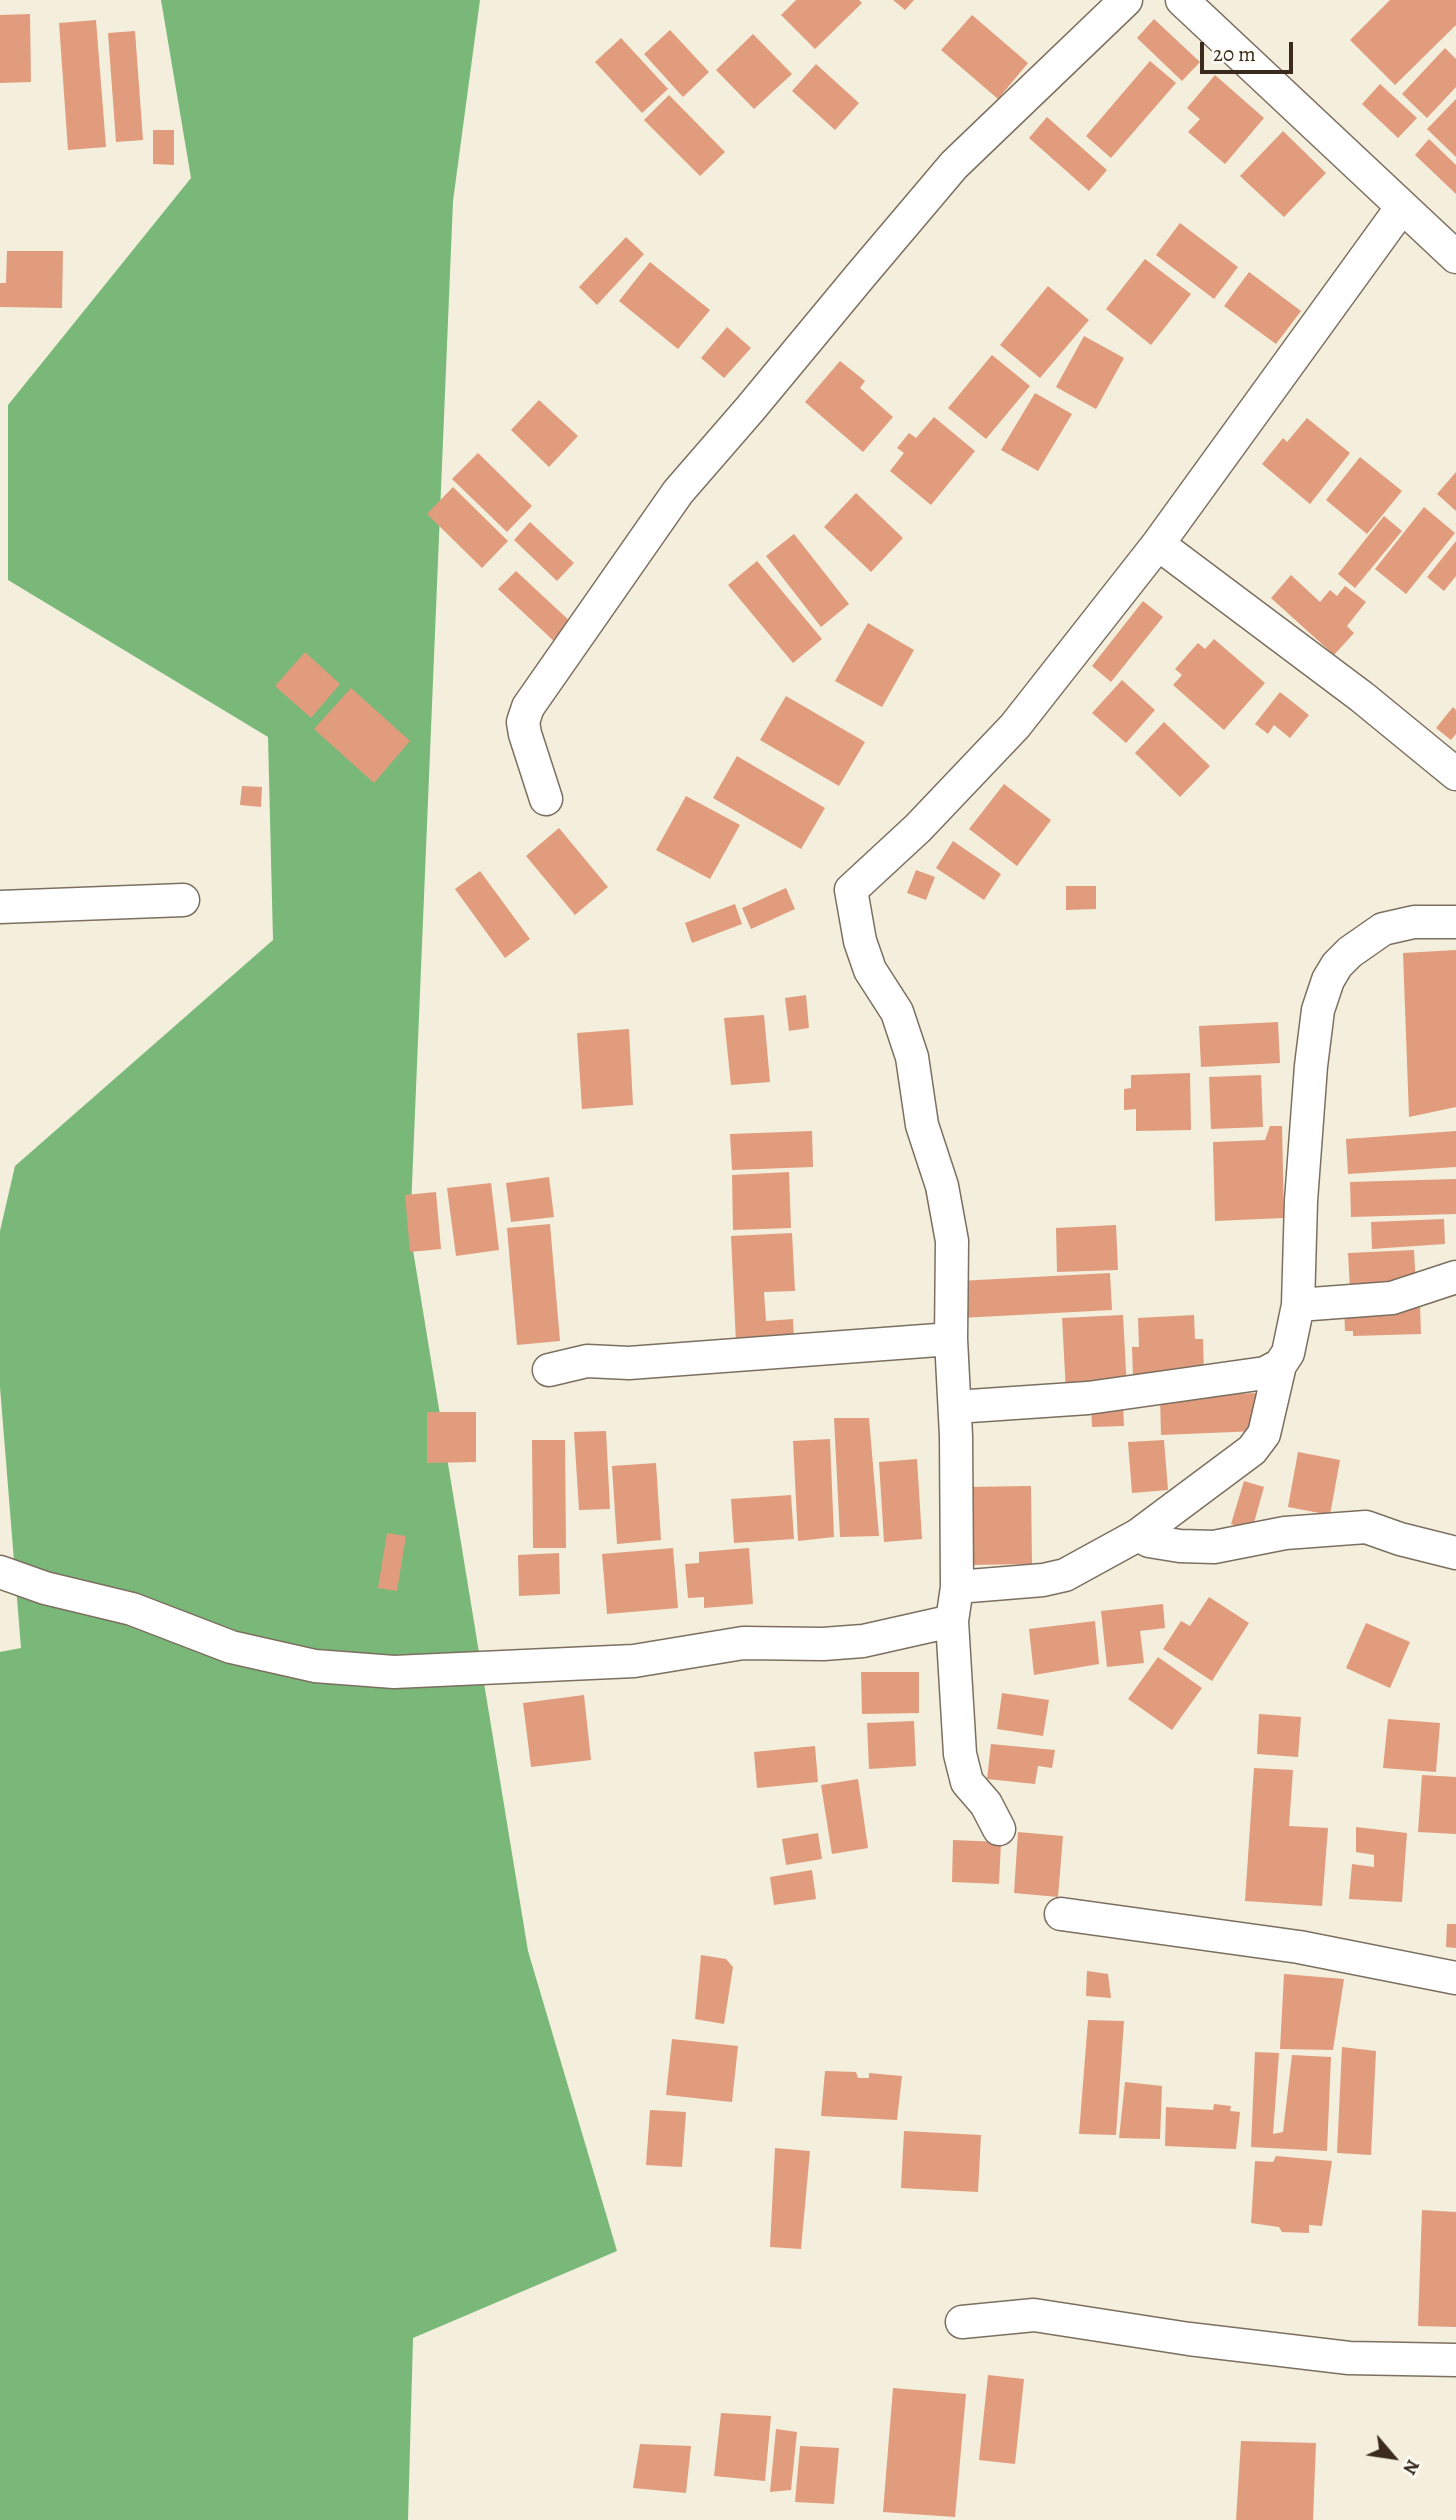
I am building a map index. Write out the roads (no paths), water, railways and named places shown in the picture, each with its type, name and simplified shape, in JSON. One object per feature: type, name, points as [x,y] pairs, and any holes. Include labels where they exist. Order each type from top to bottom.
[{"type":"street","points":[[547,799],[525,734],[523,722],[528,707],[678,492],[954,166],[1126,0]]},
{"type":"street","points":[[1182,0],[1456,257]]},
{"type":"street","points":[[999,1829],[986,1804],[967,1782],[960,1754],[951,1621],[957,1587],[955,1407],[951,1339],[952,1241],[942,1186],[922,1125],[912,1057],[897,1012],[870,970],[860,941],[851,890],[918,828],[1015,726],[1158,544],[1402,207]]},
{"type":"street","points":[[1158,544],[1363,697],[1456,774]]},
{"type":"street","points":[[0,907],[183,900]]},
{"type":"street","points":[[957,1587],[1043,1580],[1065,1575],[1138,1535],[1252,1450],[1264,1434],[1280,1365],[1288,1353],[1298,1305],[1301,1201],[1311,1066],[1318,1010],[1328,980],[1350,952],[1383,929],[1414,922],[1456,922]]},
{"type":"street","points":[[1298,1305],[1392,1298],[1456,1277]]},
{"type":"street","points":[[549,1370],[587,1360],[629,1363],[951,1339]]},
{"type":"street","points":[[955,1407],[1101,1397],[1265,1373],[1280,1365]]},
{"type":"street","points":[[1138,1535],[1149,1541],[1170,1545],[1214,1547],[1285,1533],[1366,1527],[1456,1553]]},
{"type":"street","points":[[0,1572],[45,1588],[132,1609],[231,1647],[315,1666],[394,1672],[634,1661],[743,1643],[823,1644],[863,1641],[951,1621]]},
{"type":"street","points":[[1061,1914],[1299,1948],[1456,1978]]},
{"type":"street","points":[[962,2322],[1034,2315],[1189,2339],[1349,2358],[1456,2360]]}]
